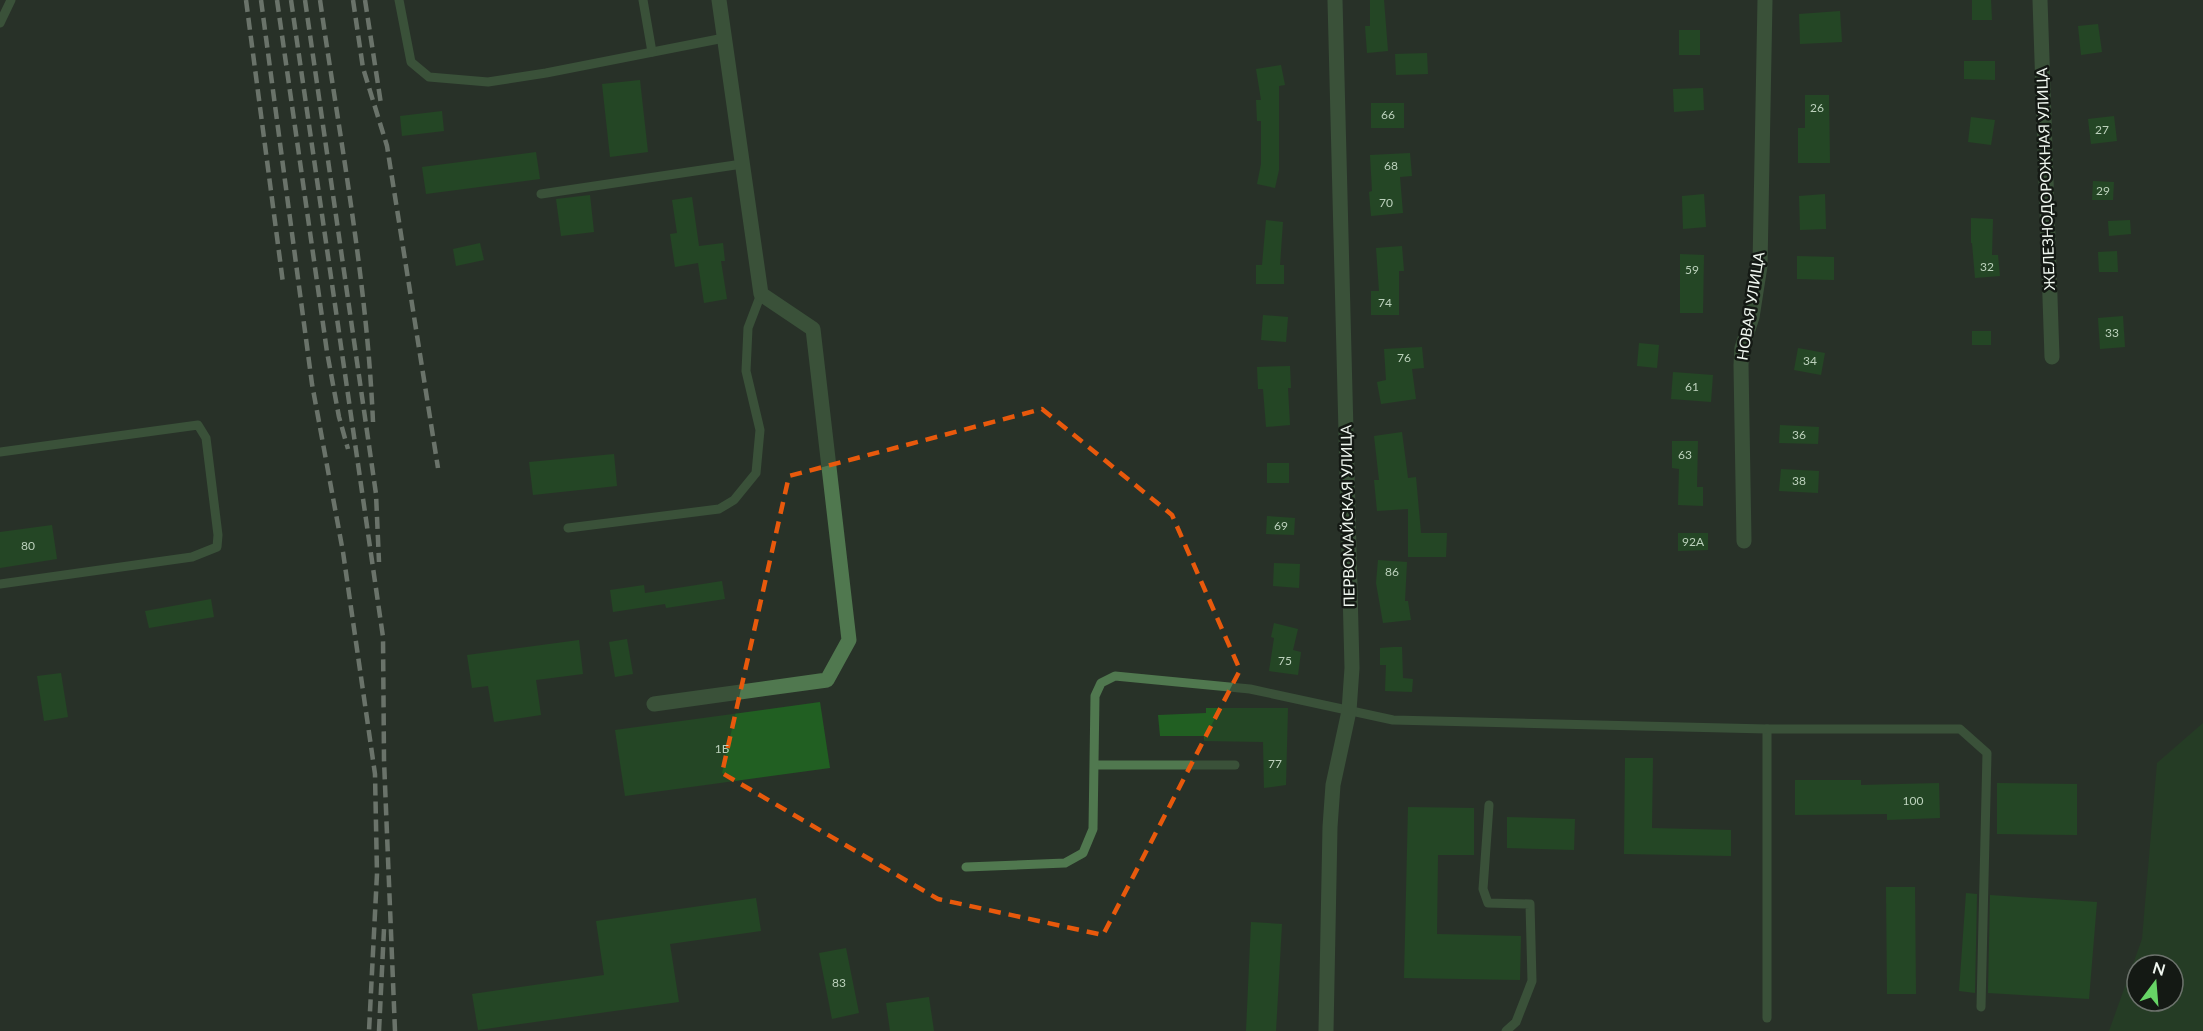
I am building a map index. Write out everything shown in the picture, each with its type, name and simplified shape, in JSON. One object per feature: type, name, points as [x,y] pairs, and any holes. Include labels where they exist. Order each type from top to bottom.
[{"type":"street","points":[[654,704],[827,680],[849,640],[813,329],[761,294],[719,0]]},
{"type":"street","name":"ПЕРВОМАЙСКАЯ УЛИЦА","points":[[1326,1031],[1330,827],[1333,785],[1349,711],[1352,668],[1335,0]]},
{"type":"street","name":"НОВАЯ УЛИЦА","points":[[1744,541],[1741,365],[1742,348],[1752,317],[1760,266],[1765,0]]},
{"type":"street","name":"ЖЕЛЕЗНОДОРОЖНАЯ УЛИЦА","points":[[2040,0],[2052,357]]},
{"type":"lane","points":[[0,23],[11,0]]},
{"type":"lane","points":[[399,0],[411,62],[429,77],[488,82],[724,38]]},
{"type":"lane","points":[[643,0],[652,52]]},
{"type":"lane","points":[[541,194],[742,164]]},
{"type":"lane","points":[[568,528],[719,509],[734,500],[756,473],[760,430],[746,371],[748,328],[761,294]]},
{"type":"lane","points":[[0,452],[198,425],[206,438],[218,535],[217,547],[192,557],[0,584]]},
{"type":"lane","points":[[966,867],[1065,863],[1083,853],[1093,829],[1096,765],[1095,696],[1101,683],[1115,676],[1250,689],[1393,720],[1767,729],[1960,729],[1987,753],[1981,1007]]},
{"type":"lane","points":[[1767,729],[1767,1018]]},
{"type":"lane","points":[[1096,765],[1235,765]]},
{"type":"lane","points":[[1489,805],[1483,889],[1488,903],[1530,904],[1532,981],[1516,1022],[1506,1031]]},
{"type":"highlighted area","points":[[1042,409],[1172,515],[1240,670],[1103,935],[938,899],[722,773],[789,476]]},
{"type":"green space","points":[[2203,723],[2203,1031],[2109,1031],[2125,986],[2125,1013],[2185,1013],[2185,953],[2137,953],[2142,939],[2157,763]]},
{"type":"building","points":[[1370,0],[1384,0],[1388,51],[1367,53],[1365,26],[1370,26]]},
{"type":"building","points":[[1972,0],[1991,0],[1992,20],[1972,20]]},
{"type":"building","points":[[1840,11],[1842,42],[1800,44],[1799,14]]},
{"type":"building","points":[[2098,24],[2102,52],[2081,55],[2078,26]]},
{"type":"building","points":[[1679,30],[1700,30],[1700,55],[1679,55]]},
{"type":"building","points":[[1427,53],[1428,74],[1396,75],[1395,54]]},
{"type":"building","points":[[1964,61],[1995,61],[1995,80],[1964,79]]},
{"type":"building","points":[[1281,65],[1285,85],[1279,86],[1279,170],[1275,188],[1257,184],[1261,164],[1261,121],[1257,121],[1256,100],[1261,100],[1256,69]]},
{"type":"building","points":[[640,80],[648,152],[610,157],[602,84]]},
{"type":"building","points":[[1703,88],[1704,110],[1674,112],[1673,89]]},
{"type":"building","points":[[1805,95],[1829,95],[1830,163],[1798,163],[1798,128],[1805,128]]},
{"type":"building","points":[[1371,103],[1404,103],[1404,128],[1371,128]]},
{"type":"building","points":[[442,111],[444,131],[402,136],[400,116]]},
{"type":"building","points":[[2114,116],[2117,141],[2091,144],[2088,119]]},
{"type":"building","points":[[1971,117],[1995,120],[1991,145],[1968,142]]},
{"type":"building","points":[[536,152],[540,179],[426,194],[422,167]]},
{"type":"building","points":[[1410,153],[1412,176],[1400,177],[1403,213],[1371,216],[1370,155]]},
{"type":"building","points":[[2093,181],[2114,182],[2113,200],[2092,200]]},
{"type":"building","points":[[1704,194],[1706,227],[1683,229],[1682,196]]},
{"type":"building","points":[[1825,194],[1826,229],[1800,230],[1799,196]]},
{"type":"building","points":[[590,195],[594,232],[561,236],[556,199]]},
{"type":"building","points":[[692,197],[699,246],[723,243],[725,261],[721,261],[727,299],[704,303],[698,263],[675,267],[670,234],[677,233],[672,200]]},
{"type":"building","points":[[1971,218],[1993,219],[1992,255],[1998,255],[2000,276],[1975,278]]},
{"type":"building","points":[[1266,220],[1283,222],[1280,265],[1284,265],[1284,284],[1256,284],[1256,265],[1262,265]]},
{"type":"building","points":[[2130,220],[2131,234],[2109,236],[2108,221]]},
{"type":"building","points":[[480,243],[484,260],[456,266],[453,249]]},
{"type":"building","points":[[1402,246],[1404,271],[1399,271],[1399,315],[1371,315],[1371,291],[1379,291],[1376,248]]},
{"type":"building","points":[[2117,251],[2118,272],[2099,272],[2098,252]]},
{"type":"building","points":[[1680,254],[1704,255],[1703,313],[1680,313]]},
{"type":"building","points":[[1797,256],[1834,257],[1834,280],[1797,279]]},
{"type":"building","points":[[1263,315],[1288,317],[1286,342],[1261,340]]},
{"type":"building","points":[[2123,316],[2125,347],[2100,349],[2098,318]]},
{"type":"building","points":[[1972,331],[1991,331],[1991,345],[1972,345]]},
{"type":"building","points":[[1639,343],[1659,345],[1657,368],[1637,366]]},
{"type":"building","points":[[1422,347],[1424,368],[1412,369],[1416,399],[1381,404],[1377,382],[1386,380],[1384,349]]},
{"type":"building","points":[[1798,348],[1825,353],[1821,375],[1794,370]]},
{"type":"building","points":[[1290,366],[1291,388],[1288,388],[1290,425],[1266,427],[1263,389],[1258,389],[1257,367]]},
{"type":"building","points":[[1673,372],[1713,375],[1711,402],[1671,399]]},
{"type":"building","points":[[1780,425],[1819,427],[1818,444],[1779,443]]},
{"type":"building","points":[[1402,432],[1408,478],[1416,477],[1421,533],[1447,533],[1446,557],[1408,557],[1408,509],[1377,511],[1374,480],[1379,480],[1374,436]]},
{"type":"building","points":[[1672,441],[1698,441],[1697,487],[1703,487],[1703,506],[1678,505],[1679,469],[1672,468]]},
{"type":"building","points":[[614,454],[617,486],[533,495],[529,462]]},
{"type":"building","points":[[1267,463],[1289,463],[1289,483],[1267,483]]},
{"type":"building","points":[[1781,469],[1819,471],[1818,493],[1779,491]]},
{"type":"building","points":[[1267,516],[1295,518],[1294,535],[1266,534]]},
{"type":"building","points":[[52,525],[57,559],[0,568],[0,532]]},
{"type":"building","points":[[1678,533],[1708,533],[1708,550],[1678,551]]},
{"type":"building","points":[[1378,560],[1407,562],[1405,601],[1408,601],[1411,620],[1383,623],[1376,583]]},
{"type":"building","points":[[1274,563],[1300,564],[1299,588],[1273,586]]},
{"type":"building","points":[[722,581],[725,599],[666,608],[665,604],[613,612],[610,590],[644,585],[645,593]]},
{"type":"building","points":[[211,599],[214,617],[149,628],[145,611]]},
{"type":"building","points":[[1274,623],[1298,629],[1293,650],[1301,652],[1298,675],[1269,671]]},
{"type":"building","points":[[627,639],[633,674],[615,677],[609,642]]},
{"type":"building","points":[[579,640],[583,674],[536,680],[541,715],[494,722],[488,686],[472,688],[467,655]]},
{"type":"building","points":[[1402,647],[1403,678],[1413,679],[1412,692],[1385,691],[1386,665],[1380,665],[1380,648]]},
{"type":"building","points":[[61,673],[68,717],[44,721],[37,676]]},
{"type":"building","points":[[820,702],[830,768],[625,796],[615,730]]},
{"type":"building","points":[[1206,708],[1288,708],[1286,785],[1264,788],[1263,742],[1204,741],[1204,736],[1160,736],[1158,715],[1206,713]]},
{"type":"building","points":[[1625,758],[1653,758],[1652,828],[1731,830],[1731,856],[1624,854]]},
{"type":"building","points":[[1795,780],[1861,780],[1861,785],[1939,783],[1940,818],[1887,820],[1887,814],[1795,815]]},
{"type":"building","points":[[1997,783],[2077,784],[2077,835],[1997,834]]},
{"type":"building","points":[[1408,807],[1474,808],[1474,855],[1438,855],[1437,934],[1521,936],[1520,980],[1404,978]]},
{"type":"building","points":[[1507,817],[1575,819],[1574,850],[1507,848]]},
{"type":"building","points":[[1886,887],[1915,887],[1916,994],[1887,994]]},
{"type":"building","points":[[1966,893],[1977,894],[1975,993],[1959,991]]},
{"type":"building","points":[[1990,895],[2097,902],[2089,999],[1988,993]]},
{"type":"building","points":[[756,898],[761,931],[670,944],[679,1002],[478,1030],[472,994],[604,975],[596,921]]},
{"type":"building","points":[[1251,922],[1282,924],[1276,1031],[1246,1031]]},
{"type":"building","points":[[846,948],[859,1013],[832,1019],[819,953]]},
{"type":"building","points":[[929,997],[934,1031],[890,1031],[886,1003]]},
{"type":"railway","points":[[246,0],[283,283]]},
{"type":"railway","points":[[261,0],[312,384],[343,552],[375,774],[377,874],[369,1031]]},
{"type":"railway","points":[[277,0],[327,352],[339,417],[348,449]]},
{"type":"railway","points":[[291,0],[383,637],[384,760],[395,1031]]},
{"type":"railway","points":[[305,0],[376,494],[379,562]]},
{"type":"railway","points":[[320,0],[359,263],[373,422]]},
{"type":"railway","points":[[353,0],[363,68],[387,146],[438,468]]},
{"type":"railway","points":[[365,0],[381,104]]},
{"type":"railway","points":[[379,1031],[384,929]]}]
